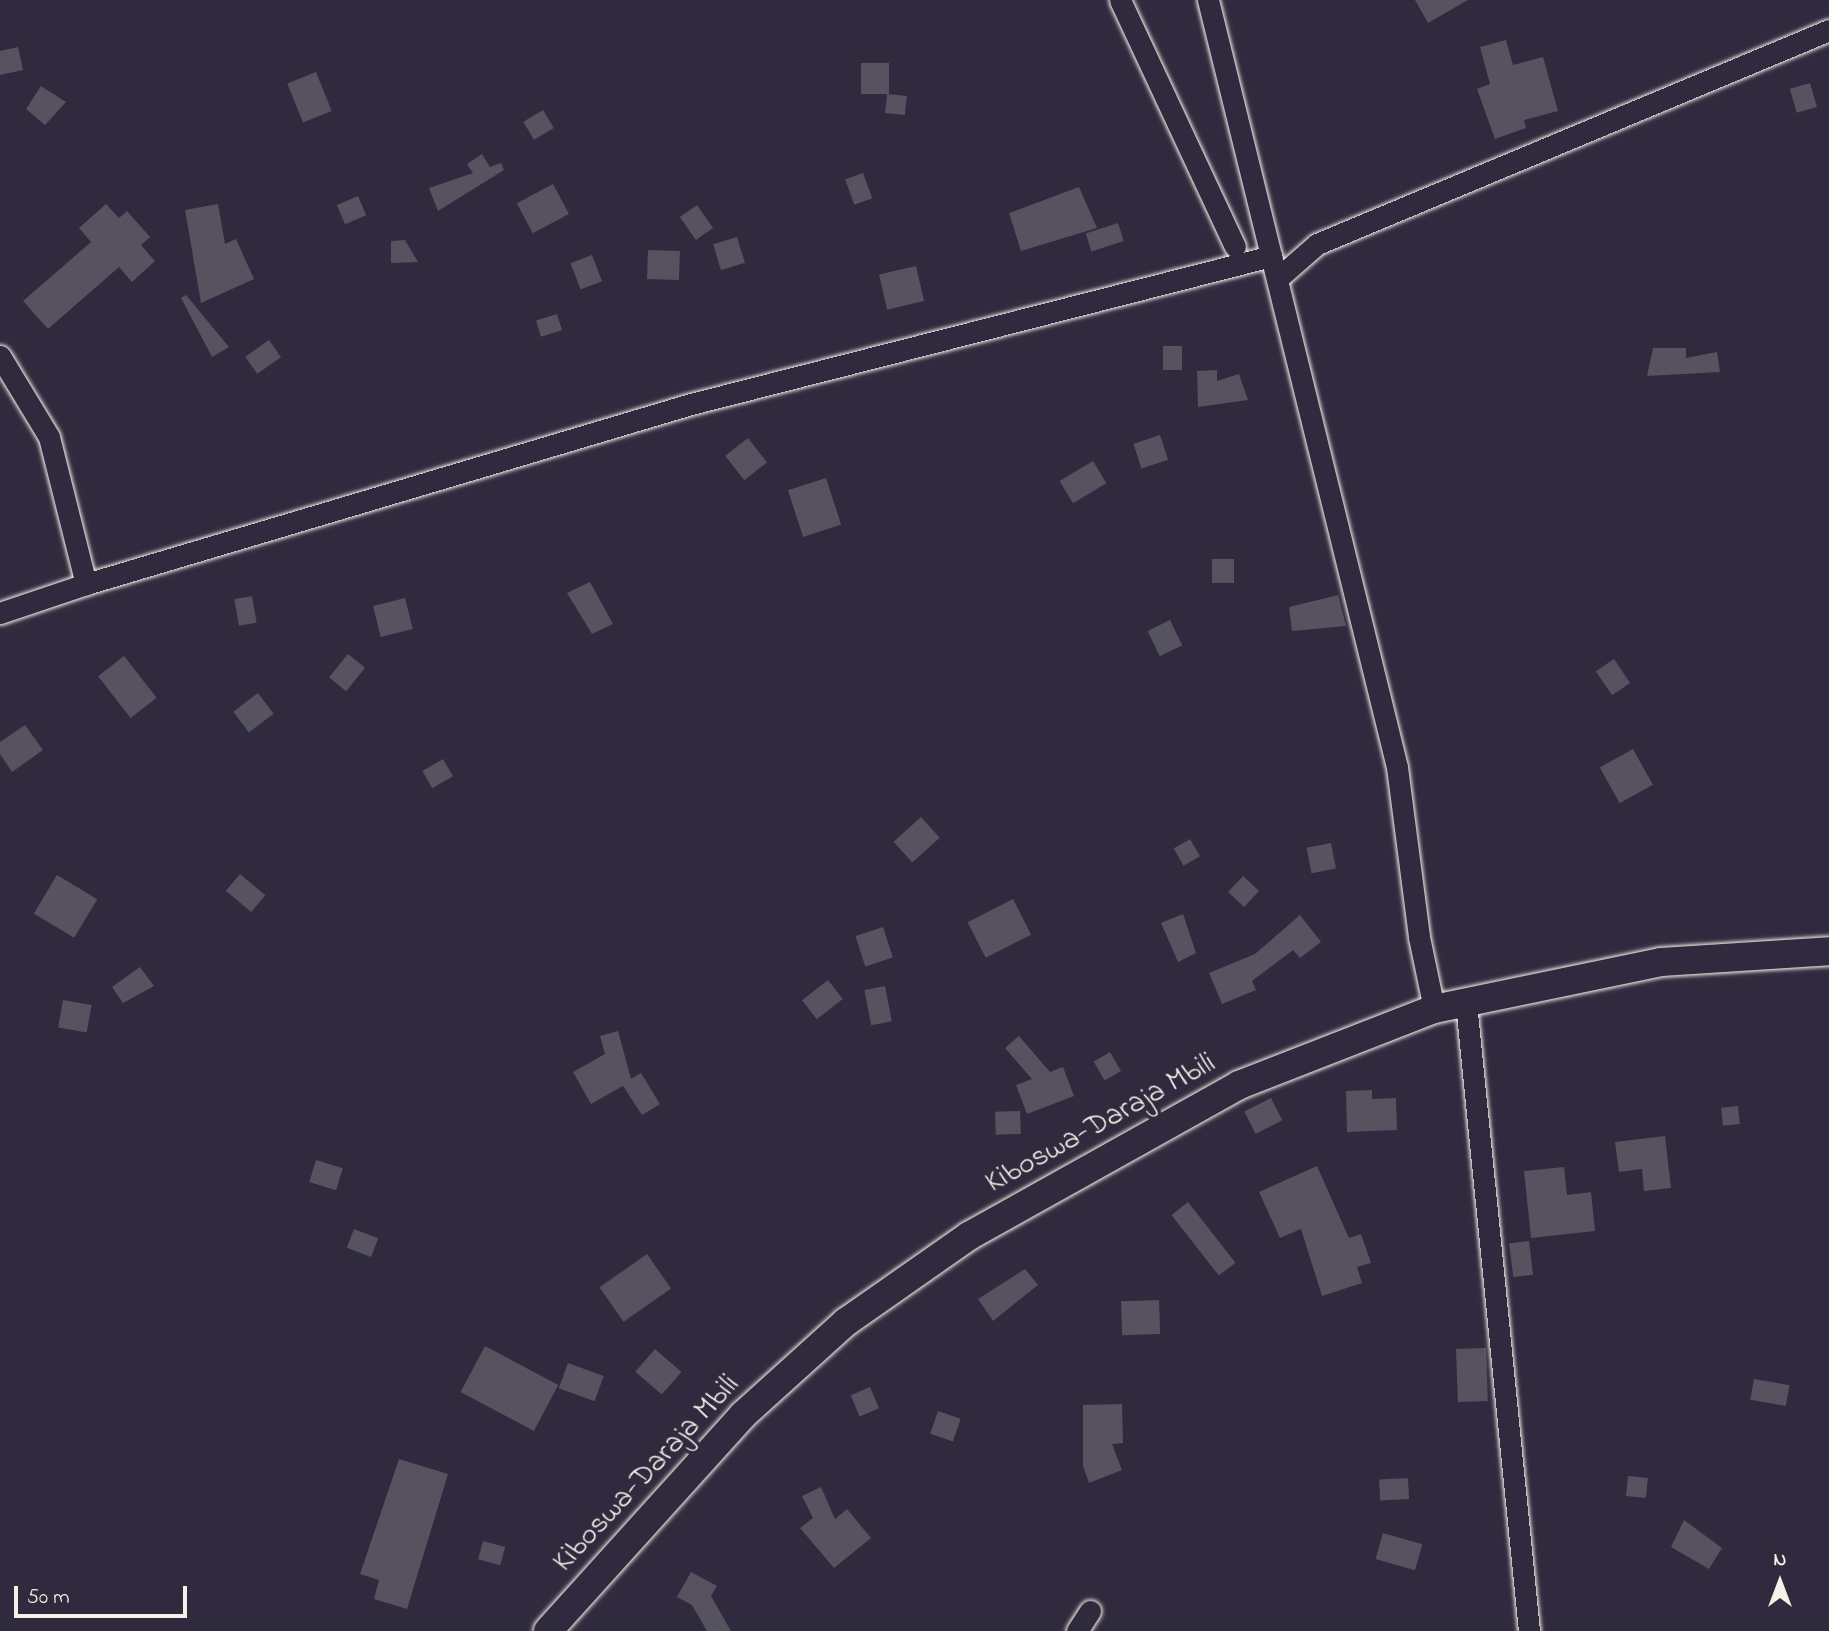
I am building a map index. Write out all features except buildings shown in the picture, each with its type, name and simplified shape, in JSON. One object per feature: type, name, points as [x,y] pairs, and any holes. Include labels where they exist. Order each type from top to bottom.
[{"type":"main road","name":"Kiboswa-Daraja Mbili","points":[[548,1631],[743,1415],[846,1322],[969,1236],[1238,1085],[1434,1009],[1661,962],[1829,951]]},
{"type":"street","points":[[1120,0],[1236,247]]},
{"type":"street","points":[[1208,0],[1397,767],[1419,937],[1434,1009]]},
{"type":"street","points":[[1277,279],[1317,244],[1829,30]]},
{"type":"street","points":[[0,613],[86,584],[691,404],[1271,256]]},
{"type":"street","points":[[0,356],[49,437],[86,584]]},
{"type":"street","points":[[1466,1003],[1529,1631]]},
{"type":"street","points":[[1077,1631],[1090,1611]]}]
